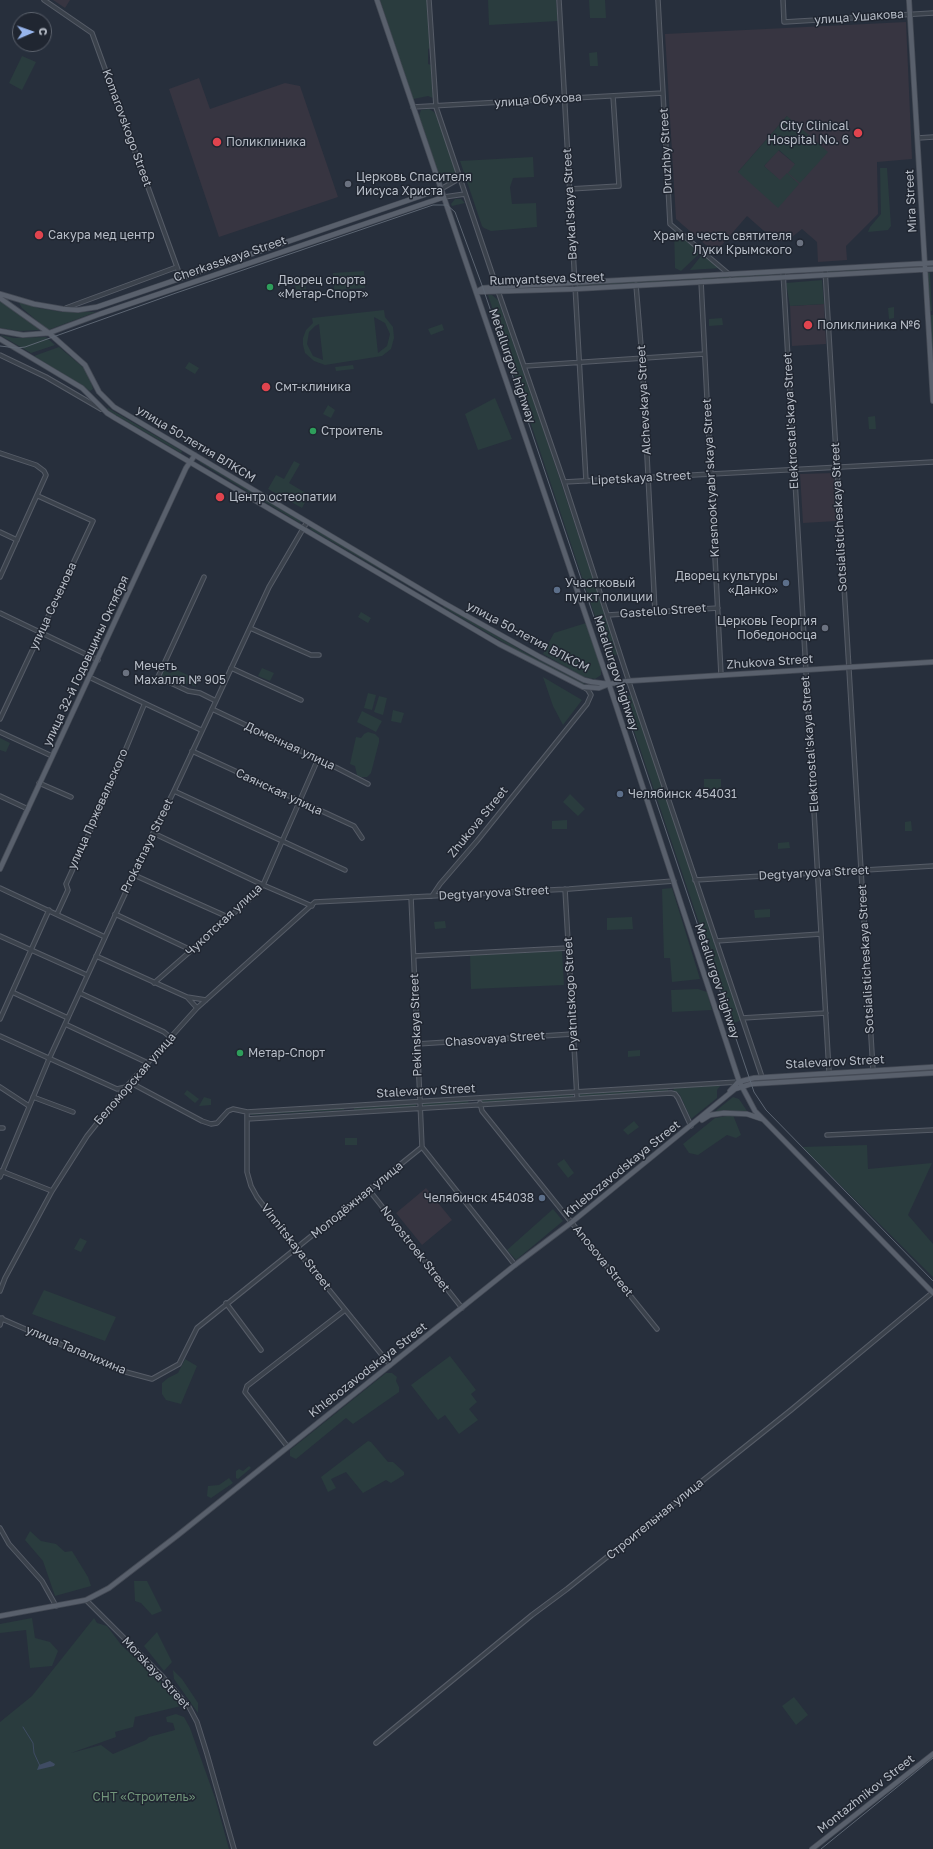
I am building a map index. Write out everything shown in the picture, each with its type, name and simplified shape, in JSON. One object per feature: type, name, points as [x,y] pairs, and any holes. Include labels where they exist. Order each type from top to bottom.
[{"type":"main road","name":"Metallurgov highway","points":[[377,0],[609,684],[740,1083],[751,1106],[763,1119],[933,1292]]},
{"type":"main road","name":"Mira Street","points":[[909,0],[933,401]]},
{"type":"main road","name":"Cherkasskaya Street","points":[[0,294],[34,304],[63,309],[78,310],[97,307],[441,189]]},
{"type":"main road","name":"Cherkasskaya Street","points":[[0,331],[23,335],[48,333],[184,285],[444,197]]},
{"type":"main road","name":"Rumyantseva Street","points":[[575,286],[636,285],[730,275],[933,263]]},
{"type":"main road","name":"Rumyantseva Street","points":[[476,292],[497,289],[679,280],[700,281],[783,278],[933,269]]},
{"type":"main road","points":[[181,278],[184,285]]},
{"type":"main road","name":"улица 50-летия ВЛКСМ","points":[[0,298],[48,333],[85,365],[99,392],[114,407],[307,522],[540,657],[584,680],[609,684]]},
{"type":"main road","name":"улица 50-летия ВЛКСМ","points":[[0,339],[82,388],[108,413],[499,644],[583,686],[599,688],[609,684]]},
{"type":"main road","name":"улица 32-й Годовщины Октября","points":[[0,869],[39,782],[98,660],[190,462],[195,455]]},
{"type":"main road","name":"Zhukova Street","points":[[609,684],[628,681],[933,662]]},
{"type":"main road","name":"Stalevarov Street","points":[[740,1083],[762,1077],[933,1067]]},
{"type":"main road","points":[[829,1072],[830,1080]]},
{"type":"main road","name":"Stalevarov Street","points":[[740,1083],[762,1084],[933,1073]]},
{"type":"main road","name":"Metallurgov highway","points":[[762,1077],[762,1084]]},
{"type":"main road","name":"Khlebozavodskaya Street","points":[[0,1616],[86,1600],[122,1578],[515,1265],[572,1222],[693,1125],[740,1083]]},
{"type":"main road","points":[[693,1125],[710,1115],[724,1113],[747,1114],[763,1119]]},
{"type":"main road","name":"Montazhnikov Street","points":[[812,1849],[933,1754]]},
{"type":"street","name":"Komarovskogo Street","points":[[44,0],[92,33],[181,278]]},
{"type":"street","name":"Metallurgov highway","points":[[429,0],[436,107],[564,482],[628,681],[762,1077]]},
{"type":"street","name":"Baykal'skaya Street","points":[[558,0],[586,481]]},
{"type":"street","name":"Druzhby Street","points":[[658,0],[670,224],[730,275]]},
{"type":"street","name":"улица Ушакова","points":[[783,0],[784,22],[933,13]]},
{"type":"street","name":"улица Обухова","points":[[413,107],[436,107],[663,93]]},
{"type":"street","points":[[570,189],[619,186],[613,96]]},
{"type":"street","points":[[918,138],[933,137]]},
{"type":"street","name":"Cherkasskaya Street","points":[[441,189],[460,178]]},
{"type":"street","name":"Cherkasskaya Street","points":[[444,197],[465,194]]},
{"type":"street","points":[[63,309],[177,267]]},
{"type":"street","name":"Sotsialisticheskaya Street","points":[[825,270],[873,1070]]},
{"type":"street","name":"Elektrostal'skaya Street","points":[[783,272],[829,1072]]},
{"type":"street","name":"Krasnooktyabr'skaya Street","points":[[700,281],[721,675]]},
{"type":"street","name":"Alchevskaya Street","points":[[636,285],[642,358],[655,612]]},
{"type":"street","points":[[525,366],[704,354]]},
{"type":"street","points":[[0,355],[46,377],[108,413]]},
{"type":"street","points":[[0,453],[15,459],[36,464],[44,471],[46,475],[38,496],[0,577]]},
{"type":"street","name":"Lipetskaya Street","points":[[564,482],[933,462]]},
{"type":"street","name":"улица Сеченова","points":[[0,719],[93,521],[38,496]]},
{"type":"street","name":"Prokatnaya Street","points":[[0,1177],[1,1171],[49,1059],[104,937],[174,792],[201,730],[269,586],[307,522]]},
{"type":"street","points":[[0,532],[17,540]]},
{"type":"street","points":[[204,577],[158,677],[188,691],[200,693],[216,701]]},
{"type":"street","name":"Gastello Street","points":[[608,615],[718,608]]},
{"type":"street","points":[[0,613],[41,631],[98,660]]},
{"type":"street","points":[[250,628],[311,655],[319,655]]},
{"type":"street","points":[[231,668],[301,700]]},
{"type":"street","points":[[89,677],[144,705],[201,730]]},
{"type":"street","name":"Zhukova Street","points":[[432,896],[440,884],[477,841],[590,699],[590,692],[583,686]]},
{"type":"street","name":"улица Пржевальского","points":[[57,914],[68,890],[66,884],[108,792],[144,705]]},
{"type":"street","name":"Доменная улица","points":[[212,709],[368,784]]},
{"type":"street","points":[[0,732],[52,756]]},
{"type":"street","name":"Саянская улица","points":[[192,751],[354,826],[362,838]]},
{"type":"street","name":"Чукотская улица","points":[[154,982],[263,885],[318,760]]},
{"type":"street","points":[[39,782],[71,797]]},
{"type":"street","points":[[174,792],[345,870]]},
{"type":"street","points":[[0,796],[28,809]]},
{"type":"street","points":[[153,833],[263,885],[314,904]]},
{"type":"street","name":"Degtyaryova Street","points":[[695,880],[933,866]]},
{"type":"street","points":[[134,875],[228,917]]},
{"type":"street","name":"Degtyaryova Street","points":[[314,904],[674,881]]},
{"type":"street","points":[[0,888],[104,937]]},
{"type":"street","name":"Pyatnitskogo Street","points":[[565,889],[577,1098]]},
{"type":"street","name":"Pekinskaya Street","points":[[411,897],[416,1044],[422,1147]]},
{"type":"street","name":"Беломорская улица","points":[[0,1291],[5,1278],[52,1191],[87,1136],[126,1088],[197,1008],[314,904]]},
{"type":"street","points":[[0,1019],[49,910]]},
{"type":"street","points":[[115,914],[191,950]]},
{"type":"street","points":[[716,940],[821,934]]},
{"type":"street","points":[[0,936],[87,975]]},
{"type":"street","points":[[414,956],[568,948]]},
{"type":"street","points":[[96,956],[187,997],[206,1000]]},
{"type":"street","points":[[12,992],[68,1018]]},
{"type":"street","points":[[80,993],[164,1032],[171,1038]]},
{"type":"street","points":[[187,997],[197,1008]]},
{"type":"street","points":[[742,1018],[826,1013]]},
{"type":"street","points":[[65,1024],[148,1063]]},
{"type":"street","name":"Chasovaya Street","points":[[416,1044],[573,1034]]},
{"type":"street","points":[[0,1036],[117,1089],[126,1088]]},
{"type":"street","name":"Stalevarov Street","points":[[131,1083],[142,1087],[202,1121],[211,1124],[217,1123],[230,1109],[247,1112],[740,1083]]},
{"type":"street","points":[[0,1087],[30,1106]]},
{"type":"street","points":[[673,1087],[671,1093],[678,1096],[693,1125]]},
{"type":"street","name":"Stalevarov Street","points":[[247,1119],[671,1093]]},
{"type":"street","points":[[33,1096],[73,1112]]},
{"type":"street","points":[[480,1098],[480,1104]]},
{"type":"street","name":"Anosova Street","points":[[480,1104],[482,1110],[657,1329]]},
{"type":"street","points":[[350,1106],[350,1112]]},
{"type":"street","name":"Vinnitskaya Street","points":[[247,1112],[247,1172],[251,1186],[257,1197],[296,1249],[390,1365]]},
{"type":"street","points":[[827,1135],[933,1130]]},
{"type":"street","points":[[422,1147],[515,1265]]},
{"type":"street","name":"Молодёжная улица","points":[[152,1379],[179,1364],[197,1328],[422,1147]]},
{"type":"street","points":[[1,1171],[52,1191]]},
{"type":"street","name":"Novostroek Street","points":[[369,1190],[462,1308]]},
{"type":"street","name":"Строительная улица","points":[[376,1743],[532,1615],[567,1589],[796,1405],[933,1292]]},
{"type":"street","points":[[226,1304],[261,1350]]},
{"type":"street","points":[[287,1446],[245,1392],[247,1386],[268,1368],[345,1310]]},
{"type":"street","points":[[0,1325],[1,1318]]},
{"type":"street","name":"улица Талалихина","points":[[1,1318],[122,1371],[152,1379]]},
{"type":"street","points":[[0,1528],[9,1544],[42,1581],[56,1606]]},
{"type":"street","name":"Morskaya Street","points":[[86,1600],[163,1677],[189,1707],[197,1722],[234,1849]]},
{"type":"shaded area","points":[[53,0],[70,0],[65,8]]},
{"type":"shaded area","name":"City Clinical Hospital No. 6","points":[[906,22],[912,159],[877,162],[878,214],[846,246],[847,260],[818,262],[817,242],[802,229],[787,241],[779,241],[773,239],[747,216],[715,253],[676,219],[665,34]],"holes":[[[787,116],[800,183],[795,164],[778,150],[764,166],[780,181],[738,172]]]},
{"type":"shaded area","points":[[199,78],[210,109],[285,83],[300,86],[338,197],[219,237],[169,89]]},
{"type":"shaded area","name":"Поликлиника №6","points":[[824,304],[826,344],[792,346],[790,306]]},
{"type":"shaded area","points":[[834,473],[837,521],[803,523],[800,474]]},
{"type":"shaded area","points":[[426,1188],[452,1220],[422,1245],[396,1213]]},
{"type":"green space","points":[[380,0],[427,0],[430,48],[428,49],[428,64],[431,65],[433,98],[428,96],[413,99]]},
{"type":"green space","points":[[488,0],[556,0],[558,21],[489,25]]},
{"type":"green space","points":[[589,0],[605,0],[606,18],[590,18]]},
{"type":"green space","points":[[597,52],[598,66],[590,66],[589,53]]},
{"type":"green space","points":[[22,56],[36,62],[22,90],[9,83]]},
{"type":"green space","points":[[429,109],[434,112],[438,118],[457,174],[455,178],[447,183],[441,181],[419,116],[421,110]]},
{"type":"green space","points":[[787,116],[828,152],[800,183],[788,173],[795,164],[779,150],[764,166],[780,180],[787,173],[799,184],[778,208],[738,172]]},
{"type":"green space","points":[[533,157],[534,177],[513,178],[510,187],[512,204],[536,203],[537,227],[491,231],[484,228],[482,226],[460,161]]},
{"type":"green space","points":[[880,168],[887,168],[891,226],[888,230],[868,232],[870,227],[881,214]]},
{"type":"green space","points":[[455,199],[461,199],[465,203],[452,206],[451,204]]},
{"type":"green space","points":[[674,228],[698,248],[699,254],[681,271],[675,268]]},
{"type":"green space","points":[[701,256],[704,258],[707,256],[721,268],[690,270]]},
{"type":"green space","points":[[917,266],[917,268],[827,272],[828,271]]},
{"type":"green space","points":[[364,271],[365,288],[334,290],[333,273]]},
{"type":"green space","points":[[927,273],[930,273],[932,311],[929,311]]},
{"type":"green space","points":[[774,274],[774,276],[681,280],[683,279]]},
{"type":"green space","points":[[304,277],[308,299],[300,299],[293,280]]},
{"type":"green space","points":[[676,280],[675,281],[578,286],[579,284]]},
{"type":"green space","points":[[822,280],[824,304],[790,306],[786,283]]},
{"type":"green space","points":[[488,295],[492,295],[498,300],[538,414],[618,654],[609,658]]},
{"type":"green space","points":[[0,301],[40,330],[19,331],[0,328]]},
{"type":"green space","points":[[18,301],[38,308],[62,312],[96,312],[48,330],[22,308]]},
{"type":"green space","points":[[894,307],[894,318],[889,319],[888,308]]},
{"type":"green space","points":[[384,310],[385,317],[393,327],[394,338],[391,349],[382,356],[325,365],[314,361],[305,353],[303,345],[303,338],[306,330],[313,323],[312,318]],"holes":[[[374,317],[385,323],[390,334],[387,346],[378,353]],[[319,324],[323,360],[313,356],[307,344],[309,332]]]},
{"type":"green space","points":[[930,315],[933,315],[933,360],[932,360]]},
{"type":"green space","points":[[722,318],[723,325],[709,326],[709,319]]},
{"type":"green space","points":[[861,322],[861,328],[848,329],[848,323]]},
{"type":"green space","points":[[442,324],[444,330],[431,335],[428,329]]},
{"type":"green space","points":[[0,335],[14,338],[46,337],[55,345],[31,353]]},
{"type":"green space","points":[[59,347],[84,368],[90,377],[93,389],[90,391],[34,356]]},
{"type":"green space","points":[[189,362],[199,368],[195,374],[185,368]]},
{"type":"green space","points":[[353,365],[354,369],[336,371],[335,367]]},
{"type":"green space","points":[[495,398],[512,439],[478,450],[465,414]]},
{"type":"green space","points":[[328,405],[335,410],[331,418],[323,414]]},
{"type":"green space","points":[[108,408],[182,451],[181,453],[109,411],[107,409]]},
{"type":"green space","points":[[875,416],[876,429],[869,429],[868,417]]},
{"type":"green space","points":[[294,461],[300,464],[289,483],[309,495],[302,508],[268,489],[276,475],[284,479]]},
{"type":"green space","points":[[199,462],[301,521],[300,523]]},
{"type":"green space","points":[[311,527],[437,601],[437,602],[310,529]]},
{"type":"green space","points":[[444,605],[526,653],[585,684],[596,685],[584,685],[525,655],[443,607]]},
{"type":"green space","points":[[361,612],[371,618],[368,623],[358,617]]},
{"type":"green space","points":[[586,623],[601,667],[601,675],[595,679],[584,677],[543,654],[554,633]]},
{"type":"green space","points":[[262,668],[274,673],[270,681],[258,676]]},
{"type":"green space","points":[[163,670],[170,673],[177,670],[196,679],[196,687],[188,683],[183,687],[161,676]]},
{"type":"green space","points":[[543,677],[582,700],[563,725],[553,706]]},
{"type":"green space","points":[[368,693],[376,695],[372,710],[364,708]]},
{"type":"green space","points":[[632,695],[742,1020],[733,1023],[629,716],[631,713],[625,697]]},
{"type":"green space","points":[[379,696],[387,698],[383,715],[374,712]]},
{"type":"green space","points":[[393,710],[404,713],[401,723],[391,721]]},
{"type":"green space","points":[[362,711],[382,721],[376,732],[357,722]]},
{"type":"green space","points":[[368,732],[375,734],[379,738],[379,742],[371,773],[367,777],[361,777],[357,775],[355,766],[350,764],[356,737],[361,738]]},
{"type":"green space","points":[[0,738],[10,743],[6,752],[0,750]]},
{"type":"green space","points":[[704,779],[721,779],[721,789],[704,789]]},
{"type":"green space","points":[[570,794],[585,809],[578,816],[563,802]]},
{"type":"green space","points":[[567,820],[567,829],[552,829],[552,821]]},
{"type":"green space","points":[[911,821],[912,831],[905,831],[905,822]]},
{"type":"green space","points":[[789,842],[790,848],[778,849],[778,843]]},
{"type":"green space","points":[[672,888],[700,979],[672,982],[670,958],[664,958],[662,889]]},
{"type":"green space","points":[[770,909],[770,917],[755,918],[754,910]]},
{"type":"green space","points":[[632,917],[633,929],[607,930],[607,918]]},
{"type":"green space","points":[[445,921],[446,928],[435,929],[434,922]]},
{"type":"green space","points":[[562,951],[564,985],[471,989],[470,955]]},
{"type":"green space","points":[[698,989],[707,992],[712,1010],[672,1012],[671,990]]},
{"type":"green space","points":[[640,1050],[640,1056],[628,1057],[628,1051]]},
{"type":"green space","points":[[721,1085],[717,1090],[717,1098],[691,1119],[680,1095],[677,1092],[673,1092],[674,1088]]},
{"type":"green space","points":[[668,1089],[668,1092],[579,1097],[578,1094]]},
{"type":"green space","points":[[187,1090],[199,1099],[195,1103],[184,1094]]},
{"type":"green space","points":[[573,1094],[573,1097],[487,1102],[482,1102],[481,1098]]},
{"type":"green space","points":[[204,1097],[211,1099],[211,1105],[199,1106]]},
{"type":"green space","points":[[733,1097],[739,1099],[747,1111],[720,1111],[713,1113]]},
{"type":"green space","points":[[468,1100],[469,1104],[424,1107],[422,1103],[423,1102]]},
{"type":"green space","points":[[416,1103],[416,1107],[354,1111],[354,1106]]},
{"type":"green space","points":[[344,1107],[344,1110],[251,1115],[251,1113]]},
{"type":"green space","points":[[733,1115],[741,1135],[736,1138],[727,1135],[698,1155],[689,1153],[683,1144],[715,1118]]},
{"type":"green space","points":[[634,1121],[639,1127],[628,1135],[623,1130]]},
{"type":"green space","points":[[345,1138],[357,1138],[357,1145],[345,1145]]},
{"type":"green space","points":[[867,1145],[868,1169],[932,1163],[908,1215],[933,1244],[933,1277],[802,1147]]},
{"type":"green space","points":[[564,1159],[574,1173],[568,1178],[557,1164]]},
{"type":"green space","points":[[553,1209],[563,1221],[516,1260],[507,1250]]},
{"type":"green space","points":[[80,1238],[87,1241],[81,1252],[74,1249]]},
{"type":"green space","points":[[44,1290],[116,1317],[105,1341],[32,1314]]},
{"type":"green space","points":[[450,1356],[476,1390],[471,1394],[477,1402],[469,1409],[478,1420],[459,1434],[445,1415],[438,1420],[411,1385]]},
{"type":"green space","points":[[185,1359],[197,1366],[181,1404],[166,1400],[162,1394],[162,1383],[178,1373]]},
{"type":"green space","points":[[386,1373],[392,1373],[397,1377],[396,1381],[399,1387],[399,1392],[353,1424],[346,1418],[296,1459],[290,1456],[290,1450]]},
{"type":"green space","points":[[368,1441],[371,1442],[388,1462],[393,1462],[404,1472],[404,1475],[391,1483],[386,1480],[363,1493],[346,1472],[331,1479],[336,1488],[328,1492],[321,1477]]},
{"type":"green space","points":[[249,1466],[251,1468],[238,1479],[236,1478],[236,1471],[239,1469],[243,1471]]},
{"type":"green space","points":[[229,1478],[233,1483],[211,1498],[207,1496],[208,1486],[219,1485]]},
{"type":"green space","points":[[30,1531],[41,1541],[56,1544],[65,1552],[72,1551],[88,1577],[91,1586],[55,1596],[43,1561],[25,1540]]},
{"type":"green space","points":[[134,1581],[147,1581],[162,1611],[152,1615],[141,1603],[135,1601]]},
{"type":"green space","points":[[32,1618],[35,1638],[50,1642],[58,1651],[52,1666],[30,1668],[26,1630],[0,1633],[0,1624]]},
{"type":"green space","name":"СНТ «Строитель»","points":[[94,1618],[97,1623],[107,1626],[122,1646],[162,1682],[181,1706],[135,1717],[133,1727],[115,1732],[116,1737],[71,1753],[101,1745],[113,1754],[146,1740],[149,1737],[175,1730],[173,1723],[167,1722],[166,1717],[176,1714],[184,1717],[190,1728],[215,1798],[229,1849],[0,1849],[0,1722],[32,1696]]},
{"type":"green space","points":[[157,1632],[172,1662],[164,1671],[144,1646]]},
{"type":"green space","points":[[173,1670],[182,1679],[198,1703],[198,1713],[174,1679]]},
{"type":"green space","points":[[794,1697],[808,1715],[796,1725],[782,1706]]},
{"type":"water","points":[[50,1761],[55,1764],[54,1766],[37,1770],[39,1765]]},
{"type":"waterway","points":[[23,1727],[33,1743],[34,1753],[40,1766]]},
{"type":"tram line","points":[[0,346],[17,348],[25,347],[176,293],[433,205],[447,205],[455,212],[483,288],[754,1092],[766,1110],[933,1281]]},
{"type":"tram line","points":[[821,1849],[933,1758]]},
{"type":"place","name":"City Clinical Hospital No. 6","points":[[858,133]]},
{"type":"place","name":"Поликлиника","points":[[217,142]]},
{"type":"place","name":"Церковь Спасителя Иисуса Христа","points":[[348,184]]},
{"type":"place","name":"Сакура мед центр","points":[[39,235]]},
{"type":"place","name":"Храм в честь святителя Луки Крымского","points":[[800,243]]},
{"type":"place","name":"Дворец спорта «Метар-Спорт»","points":[[270,287]]},
{"type":"place","name":"Поликлиника №6","points":[[808,325]]},
{"type":"place","name":"Смт-клиника","points":[[266,387]]},
{"type":"place","name":"Cтроитель","points":[[313,431]]},
{"type":"place","name":"Центр остеопатии","points":[[220,497]]},
{"type":"place","name":"Дворец культуры «Данко»","points":[[786,583]]},
{"type":"place","name":"Участковый пункт полиции","points":[[557,590]]},
{"type":"place","name":"Церковь Георгия Победоносца","points":[[825,628]]},
{"type":"place","name":"Мечеть Махалля № 905","points":[[126,673]]},
{"type":"place","name":"Челябинск 454031","points":[[620,794]]},
{"type":"place","name":"Метар-Спорт","points":[[240,1053]]},
{"type":"place","name":"Челябинск 454038","points":[[542,1198]]}]
